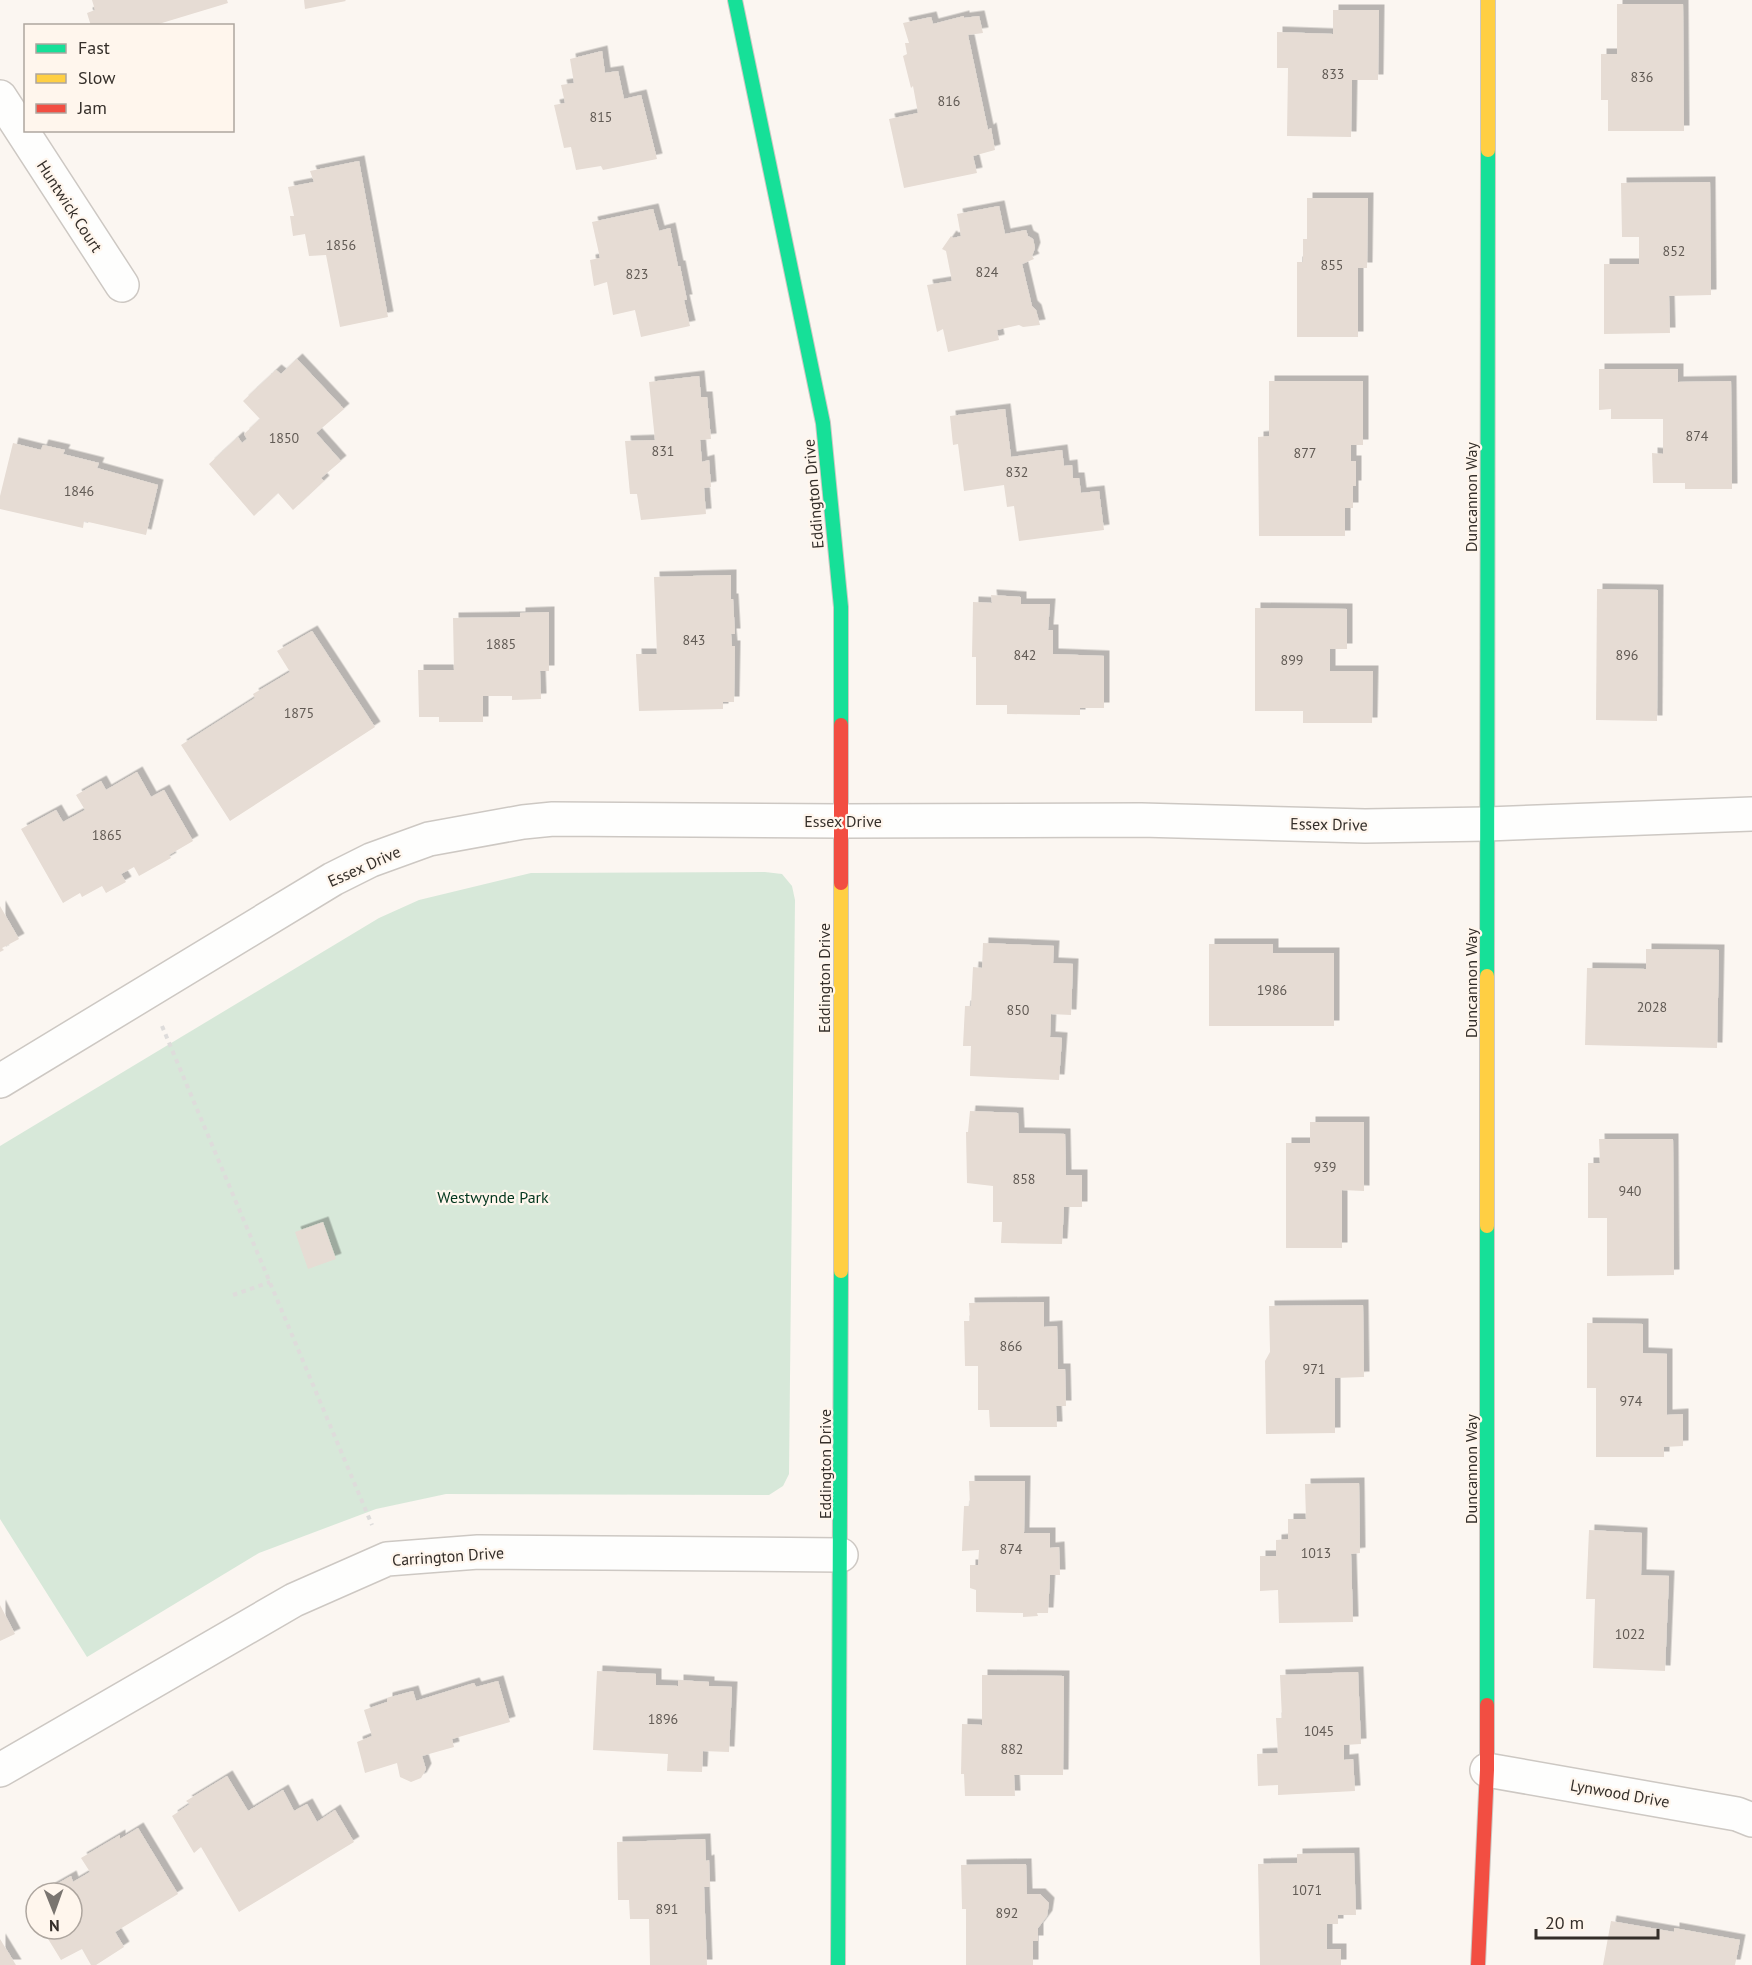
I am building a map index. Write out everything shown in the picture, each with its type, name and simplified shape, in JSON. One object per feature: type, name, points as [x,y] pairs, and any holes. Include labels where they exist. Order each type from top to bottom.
[{"type":"street","name":"Eddington Drive","points":[[735,0],[823,423],[841,607],[841,1555],[838,1965]]},
{"type":"street","name":"Duncannon Way","points":[[1478,1965],[1487,1770],[1488,0]]},
{"type":"street","name":"Huntwick Court","points":[[0,97],[122,285]]},
{"type":"street","name":"Essex Drive","points":[[0,1080],[333,879],[371,860],[429,839],[523,822],[553,819],[1141,820],[1365,826],[1752,814]]},
{"type":"street","name":"Carrington Drive","points":[[0,1770],[294,1600],[387,1559],[478,1552],[841,1555]]},
{"type":"street","name":"Lynwood Drive","points":[[1487,1770],[1737,1814],[1752,1820]]},
{"type":"path","points":[[147,991],[387,1559]]},
{"type":"path","points":[[232,1295],[270,1282]]},
{"type":"green space","name":"Westwynde Park","points":[[765,872],[782,874],[792,886],[795,900],[789,1474],[783,1486],[769,1495],[446,1494],[376,1509],[259,1553],[87,1657],[0,1519],[0,1146],[379,918],[419,900],[531,873]]},
{"type":"building","points":[[92,0],[227,0],[228,3],[159,24],[90,24],[87,13],[95,10]]},
{"type":"building","points":[[304,0],[345,0],[346,1],[305,9]]},
{"type":"building","points":[[1617,4],[1683,4],[1684,131],[1608,131],[1608,100],[1601,100],[1601,54],[1617,54]]},
{"type":"building","points":[[1333,10],[1379,10],[1378,80],[1352,80],[1351,137],[1287,136],[1288,68],[1277,68],[1277,32],[1333,34]]},
{"type":"building","points":[[964,16],[964,18],[979,16],[983,33],[968,35],[988,130],[991,128],[995,150],[973,156],[977,173],[904,188],[889,119],[918,113],[913,86],[911,88],[903,56],[907,54],[905,43],[909,43],[903,23],[931,17],[933,24]]},
{"type":"building","points":[[602,51],[605,73],[618,71],[624,99],[641,95],[657,159],[603,170],[601,166],[576,170],[571,147],[564,148],[554,105],[565,103],[561,85],[574,83],[570,59]]},
{"type":"building","points":[[359,161],[388,317],[340,327],[326,255],[309,256],[305,234],[293,236],[290,216],[294,216],[288,187],[314,182],[310,171]]},
{"type":"building","points":[[1710,182],[1711,295],[1669,296],[1670,333],[1604,334],[1604,264],[1639,264],[1639,237],[1622,237],[1621,183]]},
{"type":"building","points":[[1307,198],[1368,198],[1367,268],[1358,268],[1358,337],[1297,337],[1297,262],[1303,262],[1303,239],[1307,239]]},
{"type":"building","points":[[999,206],[1005,234],[1026,230],[1028,236],[1033,239],[1035,248],[1032,256],[1034,259],[1022,264],[1032,306],[1036,310],[1040,325],[1023,327],[1019,325],[997,330],[999,340],[948,352],[943,329],[937,332],[927,285],[952,281],[946,251],[942,249],[951,236],[953,238],[961,236],[957,214]]},
{"type":"building","points":[[653,209],[659,231],[670,228],[687,300],[684,300],[690,326],[641,337],[635,310],[613,315],[607,282],[594,286],[590,260],[600,258],[592,222]]},
{"type":"building","points":[[297,359],[344,409],[316,433],[341,461],[321,478],[324,481],[293,510],[278,493],[254,516],[209,464],[238,437],[242,443],[247,439],[244,434],[260,419],[243,401],[276,370],[281,374]]},
{"type":"building","points":[[1599,369],[1678,369],[1678,382],[1731,381],[1732,489],[1685,489],[1685,483],[1653,483],[1652,453],[1663,454],[1663,419],[1611,419],[1611,409],[1599,410]]},
{"type":"building","points":[[699,376],[701,397],[707,397],[711,439],[700,440],[702,462],[709,460],[711,487],[704,488],[706,514],[641,520],[637,494],[630,494],[625,441],[655,440],[649,382]]},
{"type":"building","points":[[1269,381],[1363,381],[1363,445],[1351,445],[1351,461],[1356,461],[1356,486],[1353,486],[1353,508],[1345,508],[1345,536],[1259,536],[1258,437],[1269,436]]},
{"type":"building","points":[[1005,409],[1011,457],[1062,450],[1064,466],[1072,465],[1073,478],[1079,478],[1081,493],[1099,491],[1104,530],[1019,541],[1014,506],[1007,507],[1004,485],[964,491],[958,444],[953,445],[950,416]]},
{"type":"building","points":[[13,443],[41,450],[43,445],[65,450],[63,454],[99,463],[97,468],[158,485],[146,535],[84,521],[83,528],[0,509],[0,496]]},
{"type":"building","points":[[731,575],[735,634],[731,634],[732,646],[735,646],[734,702],[723,702],[723,709],[639,711],[636,654],[657,654],[654,577]]},
{"type":"building","points":[[1597,589],[1658,590],[1657,721],[1596,720]]},
{"type":"building","points":[[991,595],[1021,597],[1021,604],[1050,604],[1048,630],[1053,630],[1053,654],[1104,656],[1104,708],[1080,708],[1080,715],[1007,714],[1007,705],[976,705],[976,657],[972,657],[973,602],[992,603]]},
{"type":"building","points":[[1255,608],[1347,609],[1347,649],[1330,649],[1330,671],[1373,671],[1372,723],[1303,723],[1303,711],[1255,711]]},
{"type":"building","points":[[549,612],[549,671],[540,671],[541,699],[512,700],[512,696],[483,696],[483,722],[439,722],[439,717],[419,717],[418,670],[454,670],[453,618],[520,617],[520,613]]},
{"type":"building","points":[[312,631],[375,727],[230,821],[181,745],[255,698],[253,694],[290,672],[277,651]]},
{"type":"building","points":[[137,772],[151,797],[164,790],[193,841],[169,855],[171,858],[139,876],[134,867],[121,874],[126,882],[106,893],[102,886],[82,897],[80,893],[63,903],[21,829],[56,810],[63,822],[85,810],[76,795],[101,781],[106,790]]},
{"type":"building","points":[[0,906],[19,939],[2,948],[4,950],[0,952]]},
{"type":"building","points":[[983,943],[1054,946],[1053,963],[1073,964],[1071,1015],[1051,1014],[1050,1037],[1062,1038],[1059,1080],[970,1076],[971,1046],[963,1046],[965,1006],[971,1006],[973,967],[982,968]]},
{"type":"building","points":[[1209,944],[1273,944],[1273,953],[1334,953],[1334,1026],[1209,1026]]},
{"type":"building","points":[[1646,949],[1719,950],[1717,1048],[1585,1045],[1587,968],[1646,969]]},
{"type":"building","points":[[970,1111],[1018,1113],[1019,1133],[1065,1134],[1066,1175],[1082,1175],[1082,1207],[1064,1207],[1062,1244],[1001,1243],[1002,1222],[993,1222],[993,1186],[967,1183],[966,1132],[968,1132]]},
{"type":"building","points":[[1310,1122],[1364,1122],[1364,1191],[1342,1190],[1342,1248],[1286,1248],[1286,1143],[1310,1143]]},
{"type":"building","points":[[1599,1139],[1673,1139],[1674,1275],[1607,1276],[1607,1218],[1588,1218],[1588,1163],[1600,1163]]},
{"type":"building","points":[[323,1222],[336,1259],[308,1269],[295,1232]]},
{"type":"building","points":[[1044,1302],[1044,1327],[1057,1326],[1058,1369],[1065,1369],[1066,1406],[1056,1406],[1057,1427],[990,1427],[989,1410],[978,1410],[978,1366],[965,1366],[964,1321],[970,1321],[969,1303]]},
{"type":"building","points":[[1363,1305],[1364,1377],[1335,1378],[1335,1433],[1266,1434],[1265,1361],[1270,1352],[1269,1306]]},
{"type":"building","points":[[1587,1323],[1643,1324],[1643,1353],[1667,1354],[1667,1415],[1683,1414],[1683,1446],[1664,1447],[1664,1457],[1596,1457],[1596,1388],[1587,1388]]},
{"type":"building","points":[[969,1481],[1025,1481],[1024,1533],[1050,1533],[1050,1548],[1059,1547],[1060,1575],[1050,1575],[1048,1613],[1023,1617],[1023,1613],[976,1612],[976,1590],[970,1588],[970,1565],[978,1565],[979,1550],[962,1551],[964,1506],[970,1506]]},
{"type":"building","points":[[1359,1483],[1360,1553],[1351,1554],[1353,1622],[1279,1623],[1278,1590],[1260,1591],[1260,1556],[1276,1556],[1276,1540],[1288,1539],[1288,1519],[1306,1519],[1305,1484]]},
{"type":"building","points":[[1589,1530],[1642,1533],[1641,1575],[1669,1576],[1665,1671],[1593,1668],[1595,1599],[1586,1599]]},
{"type":"building","points":[[0,1605],[15,1634],[0,1641]]},
{"type":"building","points":[[597,1671],[656,1674],[656,1685],[678,1686],[678,1680],[709,1682],[709,1686],[732,1687],[729,1752],[703,1751],[702,1772],[667,1771],[668,1754],[593,1750]]},
{"type":"building","points":[[1358,1672],[1361,1744],[1344,1745],[1344,1760],[1353,1759],[1355,1791],[1278,1795],[1278,1785],[1258,1786],[1257,1754],[1278,1753],[1276,1718],[1282,1718],[1280,1675]]},
{"type":"building","points":[[982,1675],[1064,1676],[1063,1775],[1014,1775],[1015,1796],[965,1796],[964,1774],[961,1774],[962,1724],[982,1725]]},
{"type":"building","points":[[498,1681],[510,1722],[452,1739],[454,1747],[422,1756],[426,1769],[421,1778],[411,1782],[400,1777],[397,1763],[365,1773],[357,1742],[372,1736],[364,1710],[387,1702],[387,1698],[413,1691],[416,1701],[474,1683],[476,1687]]},
{"type":"building","points":[[227,1776],[248,1811],[283,1790],[294,1811],[307,1804],[317,1822],[335,1810],[354,1842],[239,1912],[201,1847],[194,1853],[172,1816],[190,1804],[186,1801]]},
{"type":"building","points":[[138,1828],[178,1894],[115,1932],[124,1947],[96,1965],[91,1965],[82,1949],[61,1960],[49,1941],[84,1941],[84,1881],[75,1881],[90,1872],[81,1858],[120,1835],[120,1839]]},
{"type":"building","points":[[705,1839],[706,1861],[709,1860],[710,1887],[704,1887],[707,1965],[650,1965],[649,1919],[630,1919],[629,1900],[618,1900],[617,1842]]},
{"type":"building","points":[[1354,1853],[1356,1915],[1338,1915],[1338,1924],[1327,1924],[1327,1949],[1341,1949],[1341,1965],[1260,1965],[1258,1864],[1297,1863],[1297,1854]]},
{"type":"building","points":[[1026,1864],[1027,1894],[1040,1894],[1049,1903],[1047,1916],[1038,1928],[1038,1941],[1033,1941],[1033,1965],[966,1965],[966,1909],[962,1909],[961,1865]]},
{"type":"building","points":[[71,1876],[73,1881],[62,1881]]},
{"type":"building","points":[[1611,1921],[1674,1932],[1674,1928],[1740,1940],[1735,1965],[1603,1965]]},
{"type":"building","points":[[0,1939],[16,1965],[0,1965]]},
{"type":"traffic: fast","points":[[735,0],[823,423],[841,607],[841,725]]},
{"type":"traffic: fast","points":[[1487,976],[1488,150]]},
{"type":"traffic: fast","points":[[1487,1226],[1487,1705]]},
{"type":"traffic: fast","points":[[838,1965],[841,1271]]},
{"type":"traffic: slow","points":[[1488,0],[1488,150]]},
{"type":"traffic: slow","points":[[841,883],[841,1271]]},
{"type":"traffic: slow","points":[[1487,976],[1487,1226]]},
{"type":"traffic: jam","points":[[841,725],[841,883]]},
{"type":"traffic: jam","points":[[1478,1965],[1487,1770],[1487,1705]]}]
